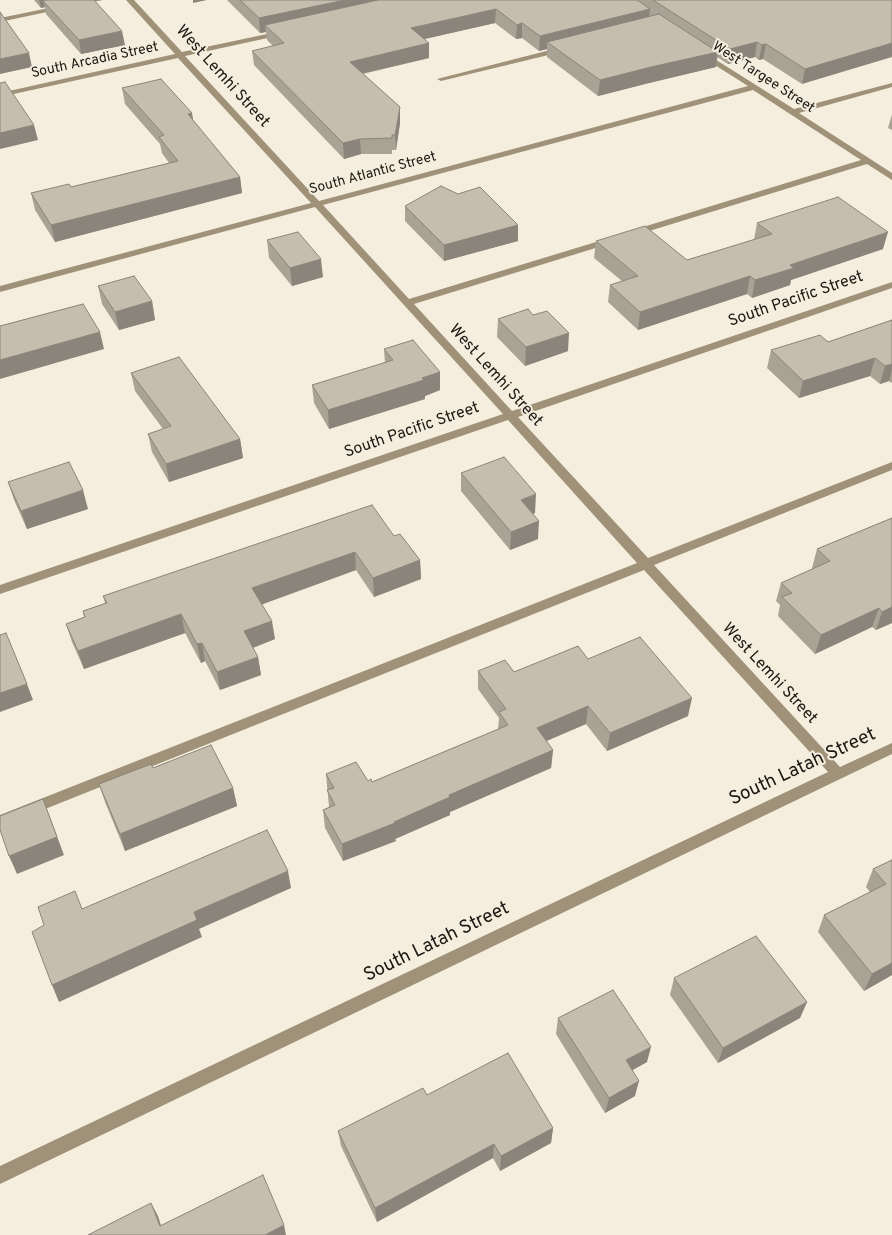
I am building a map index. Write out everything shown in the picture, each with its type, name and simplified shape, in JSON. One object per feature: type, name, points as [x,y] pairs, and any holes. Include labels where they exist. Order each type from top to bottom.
[{"type":"street","points":[[0,20],[99,0]]},
{"type":"street","name":"West Lemhi Street","points":[[130,0],[837,773]]},
{"type":"street","name":"South Arcadia Street","points":[[0,95],[288,31]]},
{"type":"street","points":[[441,79],[573,46]]},
{"type":"street","name":"West Targee Street","points":[[691,46],[892,177]]},
{"type":"street","points":[[793,112],[892,85]]},
{"type":"street","name":"South Atlantic Street","points":[[0,288],[754,87]]},
{"type":"street","points":[[407,303],[868,161]]},
{"type":"street","name":"South Pacific Street","points":[[0,590],[892,285]]},
{"type":"street","points":[[0,821],[892,466]]},
{"type":"street","name":"South Latah Street","points":[[0,1175],[892,748]]},
{"type":"building","points":[[94,0],[122,31],[79,40],[43,1]]},
{"type":"building","points":[[240,0],[345,0],[259,18]]},
{"type":"building","points":[[378,0],[637,0],[650,9],[540,36],[522,23],[517,25],[496,9],[411,28],[429,43],[350,62],[400,107],[395,135],[392,135],[392,138],[360,139],[343,143],[252,51],[284,43],[265,25]]},
{"type":"building","points":[[653,0],[892,0],[892,43],[805,69],[766,44],[762,45],[757,42],[730,49]]},
{"type":"building","points":[[0,12],[29,53],[0,59]]},
{"type":"building","points":[[659,14],[718,52],[600,80],[547,42]]},
{"type":"building","points":[[161,79],[192,113],[188,114],[240,177],[51,225],[31,193],[69,184],[71,187],[178,161],[159,137],[164,135],[122,88]]},
{"type":"building","points":[[5,82],[34,125],[0,133],[0,83]]},
{"type":"building","points":[[441,186],[458,194],[480,187],[518,225],[444,245],[405,206]]},
{"type":"building","points":[[838,197],[888,232],[790,265],[794,268],[755,280],[750,276],[640,312],[610,285],[638,276],[596,241],[645,226],[687,260],[772,234],[757,223]]},
{"type":"building","points":[[298,232],[321,259],[290,268],[267,240]]},
{"type":"building","points":[[134,276],[152,301],[115,312],[98,286]]},
{"type":"building","points":[[83,304],[100,332],[0,360],[0,326]]},
{"type":"building","points":[[528,309],[533,315],[547,311],[569,333],[526,347],[498,319]]},
{"type":"building","points":[[892,320],[892,364],[885,366],[875,358],[803,381],[771,350],[820,335],[828,342]]},
{"type":"building","points":[[413,340],[440,372],[422,378],[424,380],[328,410],[312,385],[393,360],[384,349]]},
{"type":"building","points":[[179,357],[240,439],[166,464],[148,434],[171,426],[131,373]]},
{"type":"building","points":[[504,457],[536,494],[521,500],[539,521],[511,532],[461,473]]},
{"type":"building","points":[[69,462],[83,490],[21,511],[8,482]]},
{"type":"building","points":[[372,505],[394,536],[400,534],[420,560],[373,578],[355,552],[252,588],[272,621],[244,631],[258,657],[217,672],[202,643],[197,644],[181,614],[78,651],[66,624],[85,617],[83,611],[107,603],[103,596]]},
{"type":"building","points":[[892,518],[892,607],[882,612],[879,608],[821,635],[782,597],[792,593],[781,583],[830,561],[817,549]]},
{"type":"building","points":[[6,633],[27,684],[0,693],[0,635]]},
{"type":"building","points":[[640,637],[692,698],[610,733],[588,706],[537,728],[553,750],[449,795],[450,797],[395,823],[342,844],[323,810],[335,805],[327,790],[334,788],[326,774],[356,762],[368,781],[371,779],[372,782],[508,725],[499,712],[506,709],[478,671],[505,660],[514,672],[578,646],[588,659]]},
{"type":"building","points":[[211,745],[233,788],[120,834],[99,784],[151,764],[153,768]]},
{"type":"building","points":[[43,799],[57,837],[9,856],[0,830],[0,816]]},
{"type":"building","points":[[267,830],[288,871],[194,912],[197,920],[52,985],[32,932],[44,925],[38,907],[75,891],[82,909]]},
{"type":"building","points":[[892,860],[892,963],[872,974],[824,915],[886,884],[873,869]]},
{"type":"building","points":[[756,936],[807,1002],[723,1048],[674,978]]},
{"type":"building","points":[[613,990],[651,1047],[626,1060],[639,1081],[609,1098],[558,1018]]},
{"type":"building","points":[[508,1053],[553,1128],[501,1156],[494,1144],[375,1208],[338,1131],[423,1088],[427,1095]]},
{"type":"building","points":[[263,1175],[284,1225],[265,1235],[88,1235],[151,1203],[160,1226]]}]
